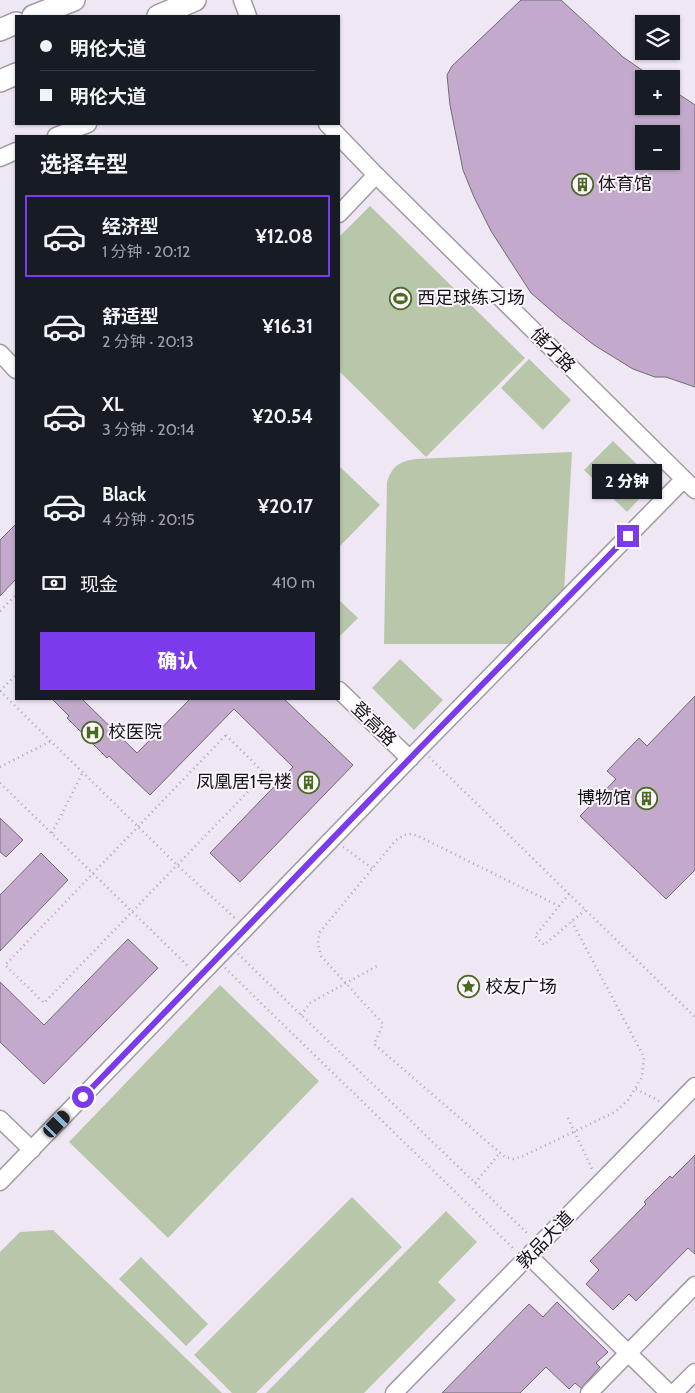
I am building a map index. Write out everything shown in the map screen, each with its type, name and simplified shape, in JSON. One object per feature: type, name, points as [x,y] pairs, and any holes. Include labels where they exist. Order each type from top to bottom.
[{"type":"main road","points":[[36,15],[74,0]]},
{"type":"main road","points":[[160,15],[195,0]]},
{"type":"main road","points":[[0,30],[15,23]]},
{"type":"main road","points":[[0,81],[15,74]]},
{"type":"lane","points":[[242,0],[248,15]]},
{"type":"lane","points":[[59,135],[85,125]]},
{"type":"lane","name":"储才路","points":[[328,125],[338,135]]},
{"type":"lane","name":"储才路","points":[[340,138],[690,484]]},
{"type":"lane","points":[[0,158],[15,151]]},
{"type":"lane","points":[[340,213],[376,175]]},
{"type":"lane","points":[[0,353],[15,369]]},
{"type":"lane","points":[[0,1182],[415,754],[690,484]]},
{"type":"lane","name":"登高路","points":[[340,691],[415,754]]},
{"type":"lane","name":"敦品大道","points":[[394,1393],[695,1086]]},
{"type":"lane","points":[[0,1119],[32,1150]]},
{"type":"lane","points":[[531,1253],[628,1354],[669,1393]]},
{"type":"lane","points":[[589,1393],[695,1285]]},
{"type":"lane","points":[[674,1393],[695,1372]]},
{"type":"path","points":[[0,612],[15,596]]},
{"type":"path","points":[[15,676],[0,691],[177,865],[246,928]]},
{"type":"path","points":[[226,735],[265,774],[44,1003],[4,965],[138,827],[226,735]]},
{"type":"path","points":[[0,766],[51,741]]},
{"type":"path","points":[[415,754],[569,894],[695,1016]]},
{"type":"path","points":[[52,833],[82,772]]},
{"type":"path","points":[[0,783],[199,976]]},
{"type":"path","points":[[558,906],[411,834],[404,835],[396,841],[320,932],[318,938],[322,956],[383,1024],[374,1044],[505,1157],[513,1159],[523,1156],[615,1112],[628,1100],[642,1077],[644,1057],[572,922]]},
{"type":"path","points":[[334,838],[349,852],[372,868]]},
{"type":"path","points":[[569,894],[535,936],[544,945],[585,910]]},
{"type":"path","points":[[229,946],[475,1183],[531,1253]]},
{"type":"path","points":[[216,960],[531,1253]]},
{"type":"path","points":[[301,1015],[310,1003],[376,966]]},
{"type":"path","points":[[636,1089],[674,1108]]},
{"type":"path","points":[[568,1118],[599,1184]]},
{"type":"path","points":[[475,1183],[500,1153]]},
{"type":"green space","name":"西足球练习场","points":[[370,206],[525,358],[426,457],[340,372],[340,236]]},
{"type":"green space","points":[[529,359],[571,400],[543,430],[501,388]]},
{"type":"green space","points":[[613,441],[655,482],[627,512],[584,470]]},
{"type":"green space","points":[[572,452],[564,592],[514,644],[384,644],[387,482],[394,468],[405,461],[416,459]]},
{"type":"green space","points":[[340,467],[380,505],[340,546]]},
{"type":"green space","points":[[340,601],[358,618],[340,636]]},
{"type":"green space","points":[[400,659],[443,700],[414,730],[372,688]]},
{"type":"green space","points":[[220,985],[319,1081],[168,1238],[69,1142]]},
{"type":"green space","points":[[352,1197],[402,1247],[256,1393],[232,1393],[194,1355]]},
{"type":"green space","points":[[446,1211],[477,1242],[438,1282],[456,1300],[364,1393],[266,1393]]},
{"type":"green space","points":[[53,1230],[222,1393],[0,1393],[0,1252],[20,1232]]},
{"type":"green space","points":[[141,1257],[208,1324],[186,1346],[119,1279]]},
{"type":"building","name":"体育馆","points":[[521,0],[561,0],[623,57],[642,70],[635,70],[635,115],[680,115],[680,95],[695,105],[695,387],[666,377],[655,377],[633,369],[594,345],[531,293],[491,231],[463,170],[450,105],[447,75],[452,66]]},
{"type":"building","points":[[15,525],[15,580],[0,596],[0,540]]},
{"type":"building","name":"博物馆","points":[[695,696],[695,870],[666,899],[580,816],[616,779],[607,771],[639,738],[647,746]]},
{"type":"building","name":"凤凰居1号楼","points":[[53,700],[83,700],[137,753],[189,700],[285,700],[353,765],[240,882],[210,853],[293,767],[234,709],[150,795],[109,756],[107,758],[67,718],[69,716]]},
{"type":"building","points":[[0,818],[23,840],[6,857],[0,852]]},
{"type":"building","points":[[41,853],[68,880],[0,951],[0,895]]},
{"type":"building","points":[[128,939],[158,968],[44,1084],[0,1042],[0,982],[44,1025]]},
{"type":"building","points":[[695,1155],[695,1254],[688,1248],[636,1301],[629,1294],[613,1310],[586,1284],[599,1270],[590,1261],[646,1204],[644,1202]]},
{"type":"building","points":[[557,1302],[608,1352],[596,1363],[600,1367],[581,1388],[575,1383],[569,1389],[546,1367],[520,1393],[442,1393],[529,1304],[543,1317]]},
{"type":"place","name":"体育馆","points":[[582,184]]},
{"type":"place","name":"西足球练习场","points":[[401,298]]},
{"type":"place","name":"校医院","points":[[92,732]]},
{"type":"place","name":"凤凰居1号楼","points":[[308,782]]},
{"type":"place","name":"博物馆","points":[[647,798]]},
{"type":"place","name":"校友广场","points":[[469,987]]},
{"type":"route","points":[[83,1097],[628,536]]}]
